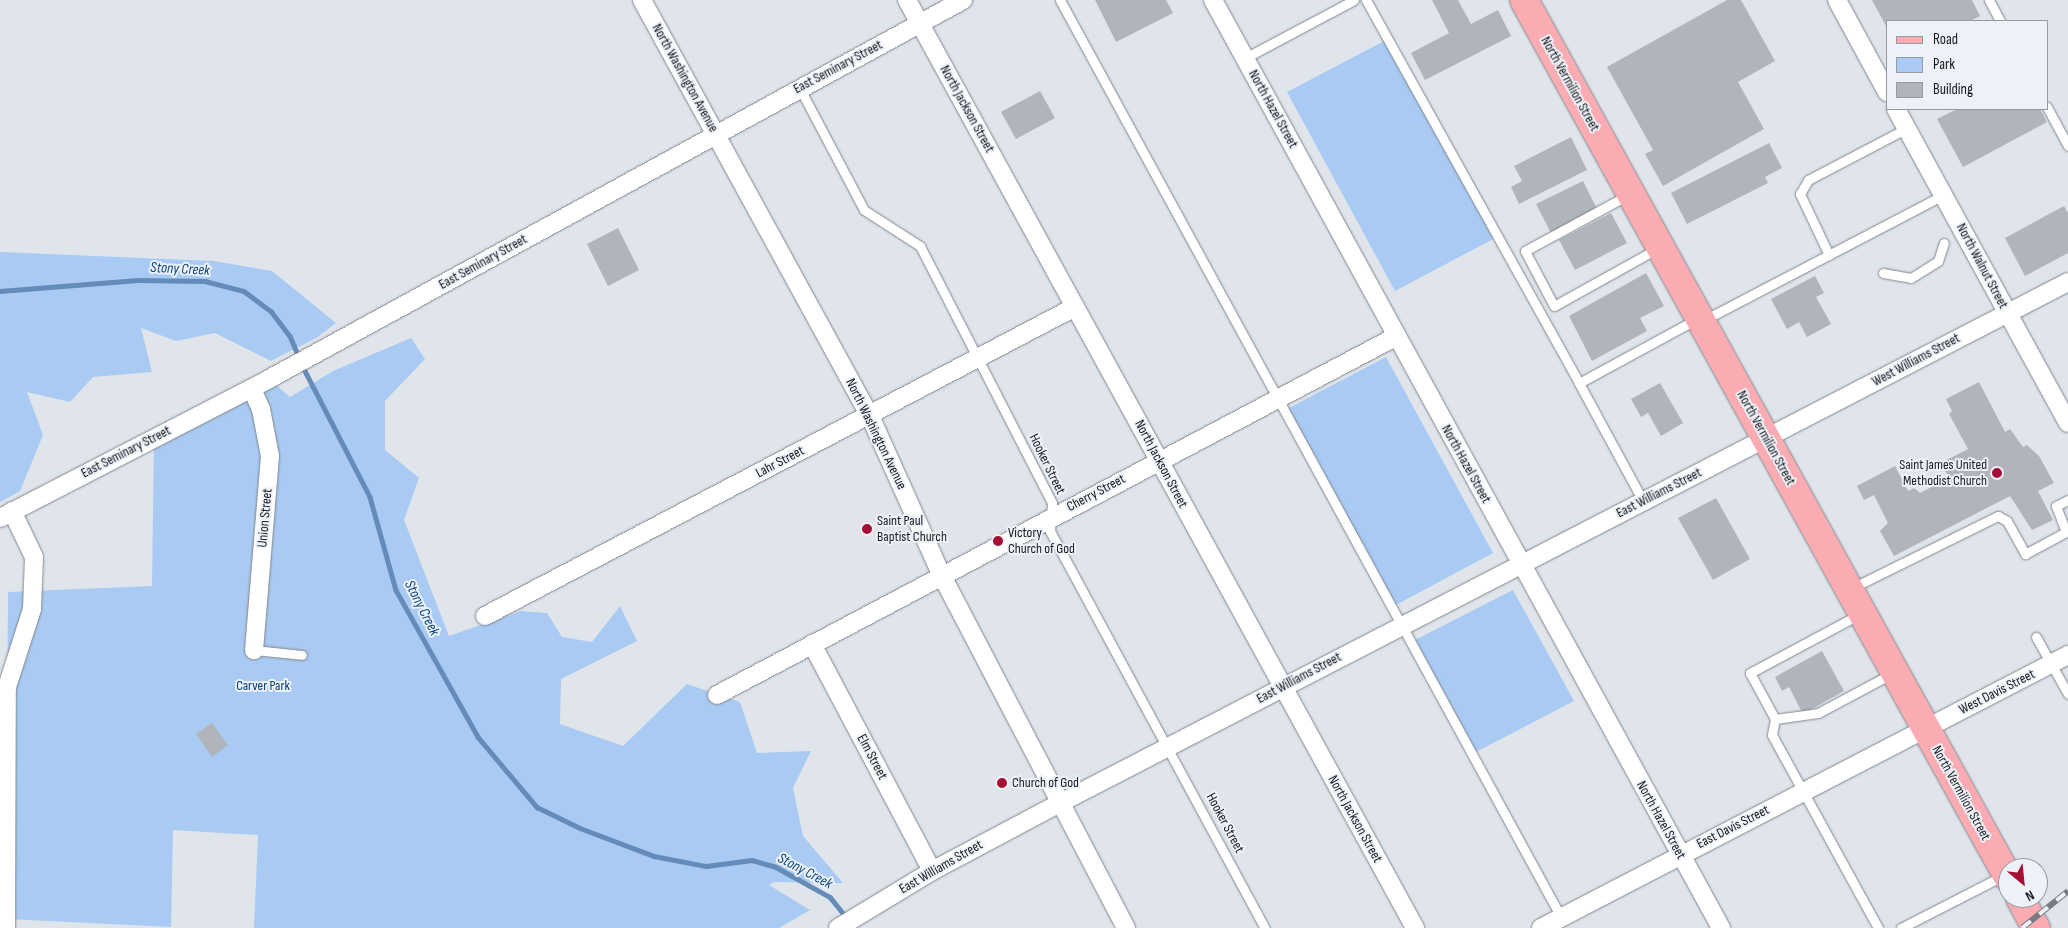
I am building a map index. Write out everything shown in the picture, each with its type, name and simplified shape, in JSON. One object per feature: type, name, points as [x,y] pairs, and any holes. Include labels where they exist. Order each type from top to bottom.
[{"type":"main road","name":"North Vermilion Street","points":[[1527,1],[1630,194],[1998,859]]},
{"type":"main road","points":[[2025,908],[2036,928]]},
{"type":"street","name":"North Washington Avenue","points":[[642,0],[870,416],[942,576],[1058,804],[1126,928]]},
{"type":"street","name":"North Jackson Street","points":[[907,0],[1415,928]]},
{"type":"street","name":"East Seminary Street","points":[[6,514],[270,380],[799,87],[963,0]]},
{"type":"street","name":"North Hazel Street","points":[[1213,0],[1721,928]]},
{"type":"street","points":[[1837,0],[1886,90]]},
{"type":"street","name":"North Walnut Street","points":[[1897,110],[2068,423]]},
{"type":"street","name":"West Williams Street","points":[[1766,438],[2068,282]]},
{"type":"street","name":"Lahr Street","points":[[485,616],[1075,307]]},
{"type":"street","name":"Cherry Street","points":[[717,695],[1278,397],[1397,336]]},
{"type":"street","name":"Union Street","points":[[252,389],[261,409],[270,456],[254,650]]},
{"type":"street","name":"East Williams Street","points":[[838,928],[932,871],[1058,804],[1520,562],[1766,438]]},
{"type":"street","points":[[6,514],[34,557],[32,608],[8,687],[6,928]]},
{"type":"street","name":"Elm Street","points":[[812,644],[932,871]]},
{"type":"street","name":"West Davis Street","points":[[1926,729],[2068,655]]},
{"type":"street","name":"East Davis Street","points":[[1541,928],[1926,729]]},
{"type":"lane","points":[[1060,0],[1402,625],[1528,861],[1561,917]]},
{"type":"lane","points":[[1245,58],[1354,0]]},
{"type":"lane","points":[[1366,0],[1643,500]]},
{"type":"lane","points":[[1989,0],[1999,20]]},
{"type":"lane","name":"Hooker Street","points":[[799,87],[864,210],[920,246],[1052,503],[1050,531],[1266,928]]},
{"type":"lane","points":[[2048,109],[2068,146]]},
{"type":"lane","points":[[1829,255],[1800,194],[1808,180],[1907,128]]},
{"type":"lane","points":[[1630,194],[1525,251],[1554,306],[1660,247]]},
{"type":"lane","points":[[1579,383],[1943,195]]},
{"type":"lane","points":[[1883,273],[1911,278],[1938,260],[1944,243]]},
{"type":"lane","points":[[1878,928],[1772,735],[1775,719],[1750,673],[1856,601],[1998,516],[2007,521],[2025,554],[2066,532],[2056,506],[2068,500]]},
{"type":"lane","points":[[2036,637],[2068,694]]},
{"type":"lane","points":[[254,650],[302,655]]},
{"type":"lane","points":[[1775,719],[1818,713],[1896,672]]},
{"type":"lane","points":[[1901,928],[1998,880]]},
{"type":"green space","points":[[1388,39],[1497,237],[1395,291],[1287,92]]},
{"type":"green space","points":[[0,252],[214,261],[272,271],[336,323],[316,338],[271,361],[215,333],[176,341],[141,328],[152,372],[93,377],[70,402],[27,392],[43,435],[20,491],[0,502]]},
{"type":"green space","name":"Carver Park","points":[[411,338],[425,359],[385,401],[385,450],[419,478],[404,520],[449,636],[521,611],[547,613],[562,637],[592,642],[620,606],[637,641],[561,679],[560,724],[623,746],[687,684],[740,702],[757,753],[811,751],[793,788],[803,836],[843,883],[774,882],[769,885],[810,910],[779,928],[254,928],[258,835],[173,830],[171,927],[6,919],[8,592],[152,586],[154,438],[269,379],[290,397],[333,371]]},
{"type":"green space","points":[[1386,357],[1493,553],[1392,607],[1285,410]]},
{"type":"green space","points":[[1513,590],[1574,701],[1470,755],[1411,642]]},
{"type":"building","points":[[1095,0],[1166,0],[1173,13],[1116,42]]},
{"type":"building","points":[[1432,0],[1458,0],[1471,24],[1498,10],[1511,36],[1425,80],[1411,53],[1449,33]]},
{"type":"building","points":[[1727,0],[1741,0],[1775,61],[1738,82],[1764,129],[1663,186],[1645,154],[1653,150],[1607,67]]},
{"type":"building","points":[[1872,0],[1972,0],[1980,16],[1972,20],[1886,20],[1886,26]]},
{"type":"building","points":[[1040,91],[1055,118],[1016,139],[1001,112]]},
{"type":"building","points":[[1955,110],[2041,110],[2047,122],[1963,167],[1937,119]]},
{"type":"building","points":[[1571,137],[1587,170],[1519,204],[1511,187],[1522,181],[1514,166]]},
{"type":"building","points":[[1769,143],[1782,168],[1765,177],[1768,183],[1687,224],[1671,193]]},
{"type":"building","points":[[1583,181],[1597,209],[1551,233],[1536,204]]},
{"type":"building","points":[[2064,206],[2068,213],[2068,253],[2025,276],[2005,238]]},
{"type":"building","points":[[1611,213],[1627,243],[1575,270],[1559,240]]},
{"type":"building","points":[[618,228],[639,270],[608,286],[587,244]]},
{"type":"building","points":[[1646,273],[1664,306],[1640,318],[1647,331],[1592,361],[1569,316]]},
{"type":"building","points":[[1815,276],[1824,293],[1816,297],[1831,324],[1807,337],[1799,322],[1787,329],[1771,299]]},
{"type":"building","name":"Saint James United Methodist Church","points":[[1979,382],[2005,432],[2010,429],[2023,447],[2027,445],[2039,456],[2054,483],[2038,491],[2053,520],[2032,530],[2010,496],[1894,556],[1880,531],[1888,523],[1874,495],[1864,500],[1857,486],[1895,466],[1908,491],[1914,488],[1920,493],[1949,478],[1941,463],[1968,449],[1949,414],[1952,411],[1946,399]]},
{"type":"building","points":[[1660,383],[1683,423],[1661,436],[1648,413],[1641,417],[1631,399]]},
{"type":"building","points":[[1716,498],[1750,559],[1713,580],[1678,518]]},
{"type":"building","points":[[1822,651],[1844,691],[1803,714],[1789,687],[1782,691],[1775,677]]},
{"type":"building","points":[[212,723],[228,745],[212,757],[196,734]]},
{"type":"waterway","name":"Stony Creek","points":[[0,291],[138,280],[205,281],[244,291],[271,311],[290,336],[299,357]]},
{"type":"waterway","name":"Stony Creek","points":[[302,365],[370,497],[396,590],[478,737],[537,807],[580,828],[654,856],[706,866],[752,860],[776,867],[830,897],[847,918]]},
{"type":"railway","points":[[2022,928],[2068,891]]},
{"type":"place","name":"Saint James United Methodist Church","points":[[1997,473]]},
{"type":"place","name":"Saint Paul Baptist Church","points":[[867,529]]},
{"type":"place","name":"Victory Church of God","points":[[998,541]]},
{"type":"place","name":"Church of God","points":[[1002,783]]}]
